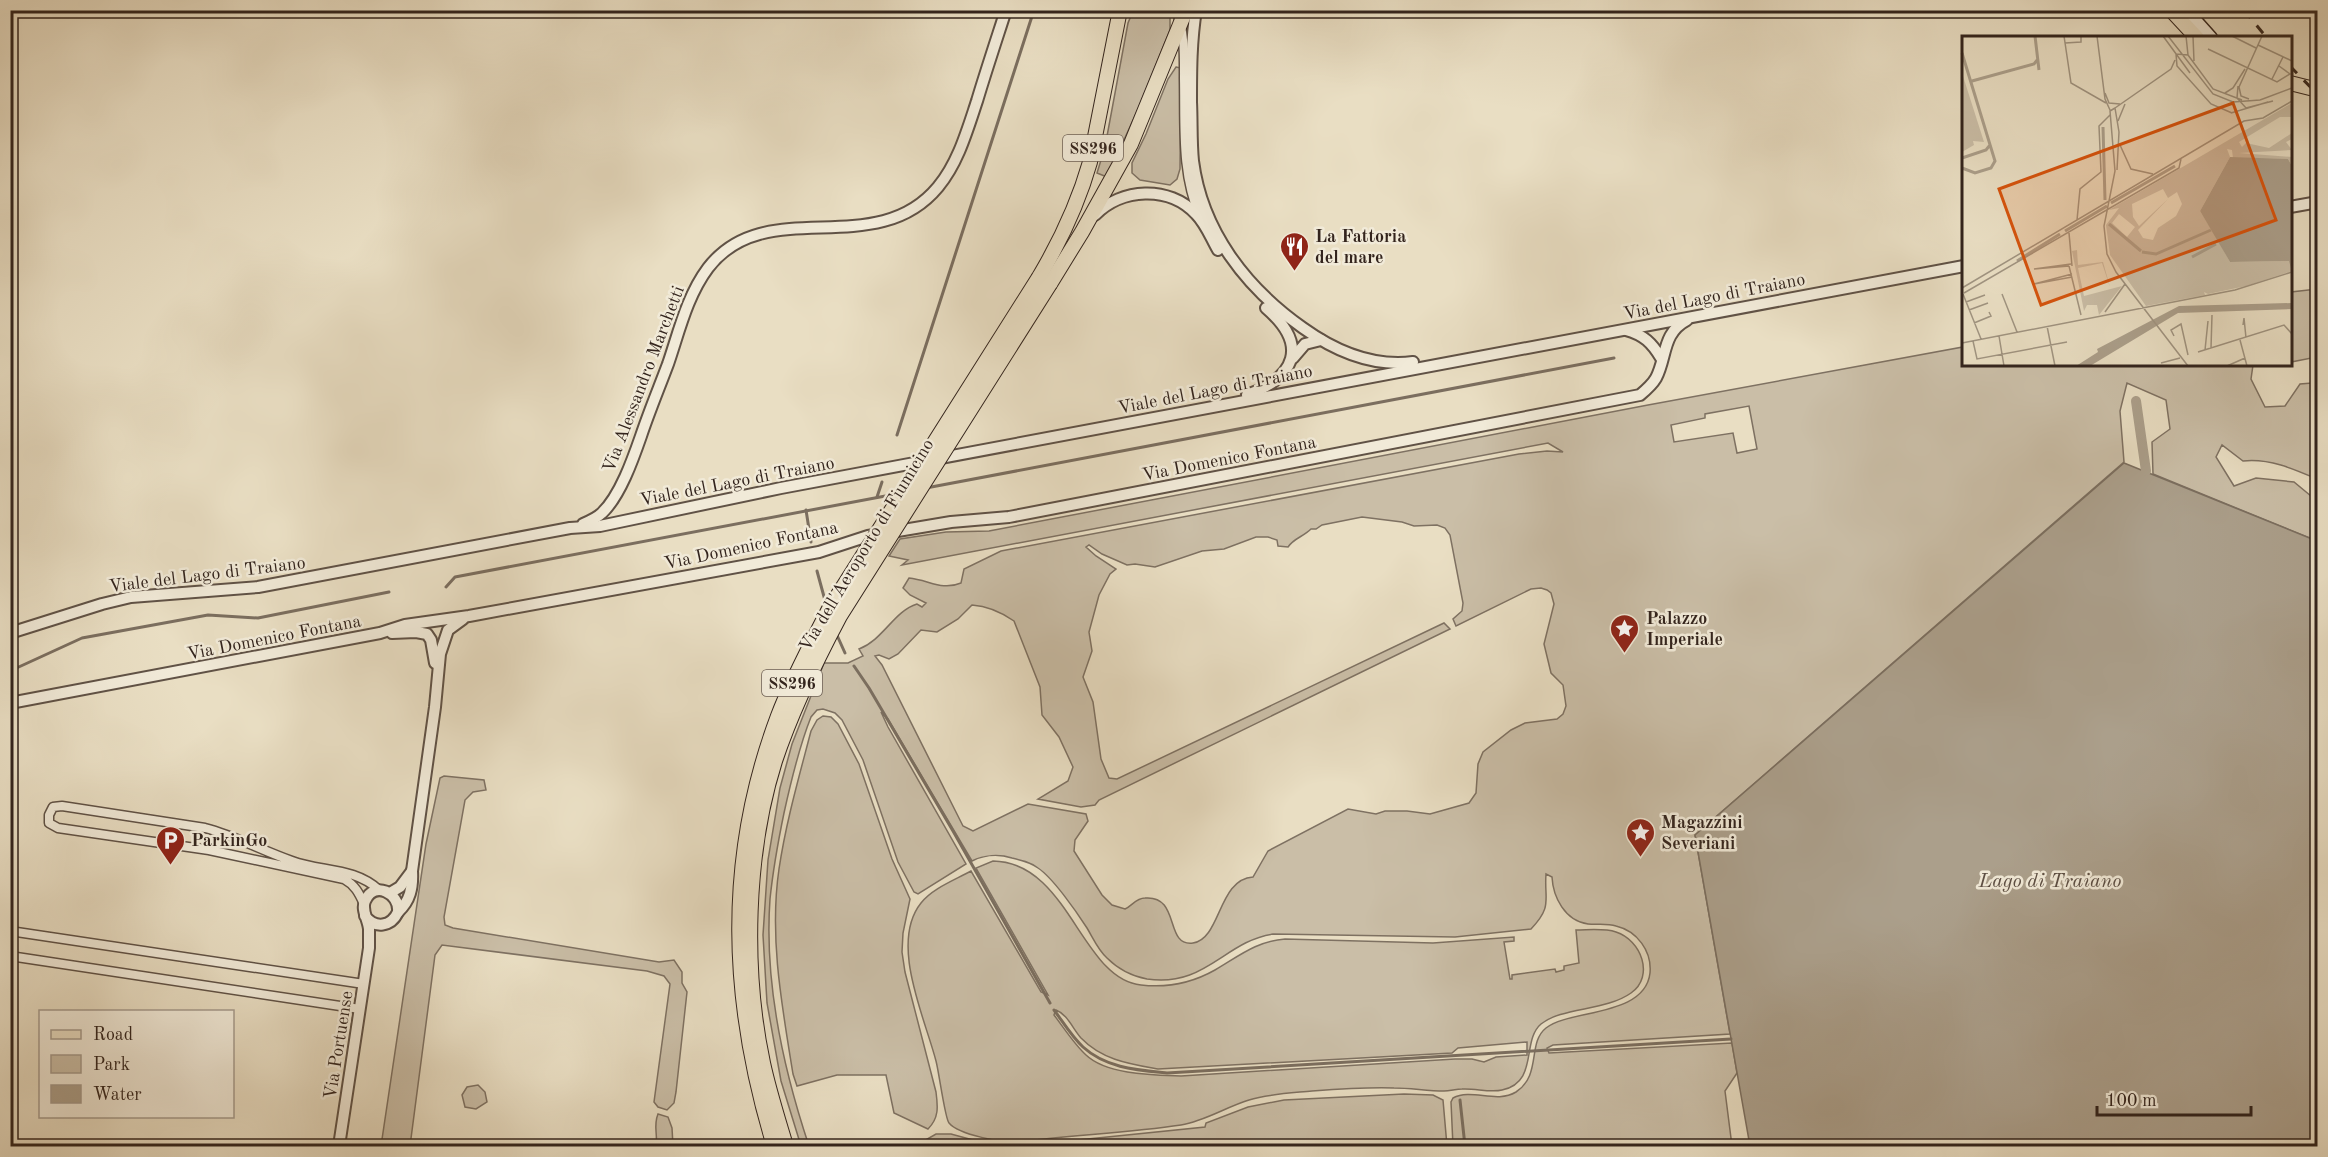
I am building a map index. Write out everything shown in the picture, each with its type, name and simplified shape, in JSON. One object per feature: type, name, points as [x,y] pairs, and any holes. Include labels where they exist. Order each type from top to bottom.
[{"type":"main road","name":"Via dell'Aeroporto di Fiumicino","points":[[774,1146],[750,1054],[740,965],[738,916],[747,832],[760,771],[782,706],[829,609],[1044,280],[1082,232],[1131,144],[1186,10]]},
{"type":"main road","points":[[2171,10],[2195,36]]},
{"type":"main road","points":[[2186,10],[2209,36]]},
{"type":"main road","name":"Via dell'Aeroporto di Fiumicino","points":[[786,1146],[763,1063],[751,961],[750,919],[755,860],[761,820],[775,763],[811,669],[840,616],[1044,280],[1083,187],[1120,13]]},
{"type":"main road","points":[[2292,84],[2318,90]]},
{"type":"street","name":"Via Alessandro Marchetti","points":[[570,528],[599,515],[617,491],[633,457],[690,301],[708,267],[731,246],[758,234],[777,230],[848,228],[878,224],[908,213],[924,202],[944,179],[959,152],[1006,10]]},
{"type":"street","points":[[1176,10],[1184,52],[1186,160],[1189,185],[1204,225]]},
{"type":"street","points":[[1196,10],[1191,50],[1193,160],[1203,202],[1224,248],[1244,275],[1283,314],[1322,340],[1358,356],[1383,363],[1402,364],[1438,360],[1449,362]]},
{"type":"street","points":[[1082,232],[1097,213],[1112,202],[1129,195],[1145,193],[1163,195],[1184,205],[1196,213],[1218,251],[1239,280],[1279,321],[1293,350],[1292,359]]},
{"type":"street","points":[[2292,207],[2318,202]]},
{"type":"street","name":"Via del Lago di Traiano","points":[[1471,358],[1962,266]]},
{"type":"street","points":[[1662,358],[1672,332],[1678,324],[1692,317]]},
{"type":"street","points":[[1624,330],[1645,338],[1653,344],[1662,358]]},
{"type":"street","points":[[1222,405],[1274,382],[1305,344],[1322,340]]},
{"type":"street","name":"Viale del Lago di Traiano","points":[[14,633],[93,606],[131,597],[258,587],[570,528],[596,526],[781,488],[1471,358]]},
{"type":"street","name":"Via Domenico Fontana","points":[[10,703],[380,633],[405,625],[469,616],[819,552],[868,536],[951,522],[1009,517],[1640,395],[1656,377],[1662,358]]},
{"type":"street","points":[[398,912],[396,899],[363,878],[294,862],[228,834],[205,828],[62,806],[53,807],[49,815],[49,823],[58,828],[209,850],[344,879],[352,883],[359,892],[364,904],[365,916],[369,920],[380,925],[391,922],[409,898],[412,887],[412,871],[440,654],[448,630],[469,616]]},
{"type":"street","points":[[380,633],[427,634],[433,648],[438,678]]},
{"type":"street","points":[[364,904],[369,894],[400,887],[412,871]]},
{"type":"street","name":"Via Portuense","points":[[339,1146],[369,948],[369,928],[365,916]]},
{"type":"street","name":"Via Portuense","points":[[369,948],[380,925]]},
{"type":"street","points":[[10,931],[364,984]]},
{"type":"street","points":[[10,956],[360,1009]]},
{"type":"green space","points":[[1133,11],[1165,11],[1170,17],[1170,30],[1139,107],[1107,177],[1097,173],[1105,147],[1128,23]]},
{"type":"green space","points":[[1176,67],[1181,68],[1180,169],[1177,179],[1170,185],[1140,180],[1132,173],[1132,163],[1168,79]]},
{"type":"green space","points":[[2317,289],[2317,357],[2292,362],[2292,292]]},
{"type":"green space","points":[[1962,347],[1962,366],[2253,366],[2251,379],[2265,407],[2285,406],[2300,384],[2312,383],[2317,390],[2317,479],[2272,463],[2243,461],[2222,445],[2216,457],[2234,486],[2256,478],[2294,482],[2317,501],[2317,541],[2153,474],[2152,442],[2170,429],[2166,400],[2127,383],[2120,411],[2124,462],[1695,835],[1730,1034],[1553,1045],[1547,1048],[1549,1053],[1732,1043],[1737,1073],[1725,1091],[1732,1146],[1453,1146],[1451,1102],[1453,1098],[1460,1095],[1500,1097],[1516,1092],[1529,1077],[1537,1042],[1540,1034],[1546,1028],[1557,1022],[1621,1005],[1635,997],[1645,987],[1650,973],[1646,950],[1637,937],[1616,926],[1588,924],[1573,918],[1562,907],[1555,892],[1552,877],[1546,874],[1545,908],[1531,929],[1455,937],[1273,934],[1241,945],[1200,971],[1184,977],[1167,980],[1141,978],[1120,969],[1104,955],[1064,895],[1038,868],[1025,861],[1002,856],[987,856],[972,861],[888,719],[881,712],[966,864],[918,894],[914,892],[898,862],[863,760],[842,720],[835,713],[823,709],[817,710],[811,717],[792,776],[770,899],[770,962],[773,993],[791,1086],[809,1146],[801,1146],[781,1081],[767,1003],[763,935],[768,860],[780,788],[792,744],[824,663],[848,663],[863,656],[859,649],[875,639],[909,608],[917,604],[922,607],[926,603],[910,595],[903,588],[909,578],[941,585],[954,585],[961,583],[964,569],[1001,551],[1519,454],[1563,452],[1548,443],[902,565],[908,560],[889,556],[900,539],[946,532],[989,531]],"holes":[[[1749,406],[1757,449],[1737,453],[1733,433],[1674,442],[1671,425],[1705,418],[1705,414]],[[1362,517],[1402,522],[1414,526],[1437,525],[1445,528],[1450,535],[1463,603],[1462,611],[1453,619],[1456,626],[1531,589],[1541,588],[1551,593],[1554,604],[1544,644],[1551,673],[1563,685],[1566,706],[1563,714],[1557,719],[1525,723],[1511,730],[1483,752],[1478,764],[1476,793],[1469,803],[1430,814],[1407,811],[1385,811],[1376,814],[1348,809],[1268,851],[1253,877],[1242,880],[1233,888],[1209,931],[1202,939],[1193,943],[1184,942],[1178,937],[1164,904],[1156,899],[1142,898],[1125,909],[1112,905],[1102,895],[1074,851],[1075,840],[1088,821],[1086,814],[1028,804],[973,831],[963,826],[882,665],[875,656],[879,655],[889,659],[898,654],[921,630],[937,632],[958,619],[972,605],[994,610],[1014,621],[1040,687],[1042,715],[1059,737],[1073,767],[1068,781],[1038,799],[1081,807],[1095,805],[1099,800],[1450,629],[1444,623],[1117,779],[1109,778],[1101,759],[1093,702],[1083,677],[1092,651],[1089,632],[1099,595],[1110,574],[1116,569],[1086,547],[1089,545],[1102,554],[1127,565],[1155,567],[1202,551],[1224,549],[1256,537],[1268,537],[1277,540],[1278,546],[1288,547],[1311,529]]]},
{"type":"green space","points":[[823,716],[831,717],[838,724],[859,764],[892,859],[910,899],[903,933],[902,952],[905,972],[936,1092],[937,1112],[928,1129],[894,1113],[886,1075],[837,1075],[797,1086],[793,1074],[778,972],[776,895],[785,834],[802,765],[811,731],[817,720]]},
{"type":"green space","points":[[444,776],[484,780],[486,790],[473,792],[465,800],[444,917],[445,925],[659,962],[674,960],[682,972],[682,983],[687,992],[676,1092],[674,1103],[667,1110],[658,1107],[654,1102],[670,984],[664,976],[647,971],[442,945],[435,955],[410,1146],[381,1146],[426,844],[440,778]]},
{"type":"green space","points":[[993,861],[1019,866],[1040,880],[1057,899],[1103,963],[1121,978],[1141,985],[1160,986],[1188,981],[1215,970],[1257,946],[1285,939],[1433,943],[1514,937],[1514,941],[1504,942],[1510,979],[1512,979],[1512,975],[1555,969],[1556,972],[1564,970],[1564,966],[1579,963],[1576,930],[1607,930],[1625,936],[1638,950],[1642,959],[1642,977],[1638,986],[1621,999],[1560,1015],[1541,1024],[1535,1031],[1521,1079],[1513,1086],[1502,1090],[1444,1091],[1374,1088],[1288,1093],[1249,1100],[1181,1125],[1018,1142],[992,1140],[962,1131],[947,1120],[936,1061],[912,981],[909,959],[908,939],[912,920],[921,903],[938,889],[971,871],[1041,992],[1048,995],[976,868]],"holes":[[[1056,1010],[1081,1038],[1098,1051],[1117,1060],[1158,1069],[1452,1053],[1458,1048],[1527,1042],[1527,1055],[1496,1057],[1484,1062],[1455,1059],[1181,1076],[1131,1073],[1106,1067],[1086,1055],[1054,1015]]]},
{"type":"green space","points":[[478,1085],[485,1092],[487,1102],[476,1109],[465,1107],[462,1095],[467,1087]]},
{"type":"green space","points":[[1404,1094],[1433,1095],[1443,1100],[1447,1146],[1019,1146],[1205,1127],[1206,1123],[1248,1107],[1284,1100]]},
{"type":"green space","points":[[658,1114],[668,1117],[672,1128],[673,1146],[656,1146]]},
{"type":"green space","points":[[936,1134],[951,1134],[995,1146],[915,1146]]},
{"type":"water","name":"Lago di Traiano","points":[[2124,463],[2317,541],[2317,1146],[1750,1146],[1695,835]]},
{"type":"waterway","points":[[897,435],[1034,10]]},
{"type":"waterway","points":[[926,488],[1614,358]]},
{"type":"waterway","points":[[2136,401],[2146,471]]},
{"type":"waterway","points":[[877,497],[882,482]]},
{"type":"waterway","points":[[446,587],[455,577],[896,494]]},
{"type":"waterway","points":[[806,510],[811,542]]},
{"type":"waterway","points":[[817,571],[826,604]]},
{"type":"waterway","points":[[10,671],[82,638],[208,615],[258,618],[389,592]]},
{"type":"waterway","points":[[836,633],[845,653]]},
{"type":"waterway","points":[[854,666],[953,831],[1050,1003]]},
{"type":"waterway","points":[[1054,1010],[1079,1043],[1102,1060],[1122,1067],[1167,1073],[1731,1039]]},
{"type":"waterway","points":[[1460,1100],[1465,1146]]},
{"type":"railway","points":[[2244,10],[2265,36]]},
{"type":"railway","points":[[2292,68],[2318,95]]},
{"type":"place","name":"La Fattoria del mare","points":[[1294,272]]},
{"type":"place","name":"Palazzo Imperiale","points":[[1625,654]]},
{"type":"place","name":"Magazzini Severiani","points":[[1640,858]]},
{"type":"place","name":"ParkinGo","points":[[170,866]]}]
